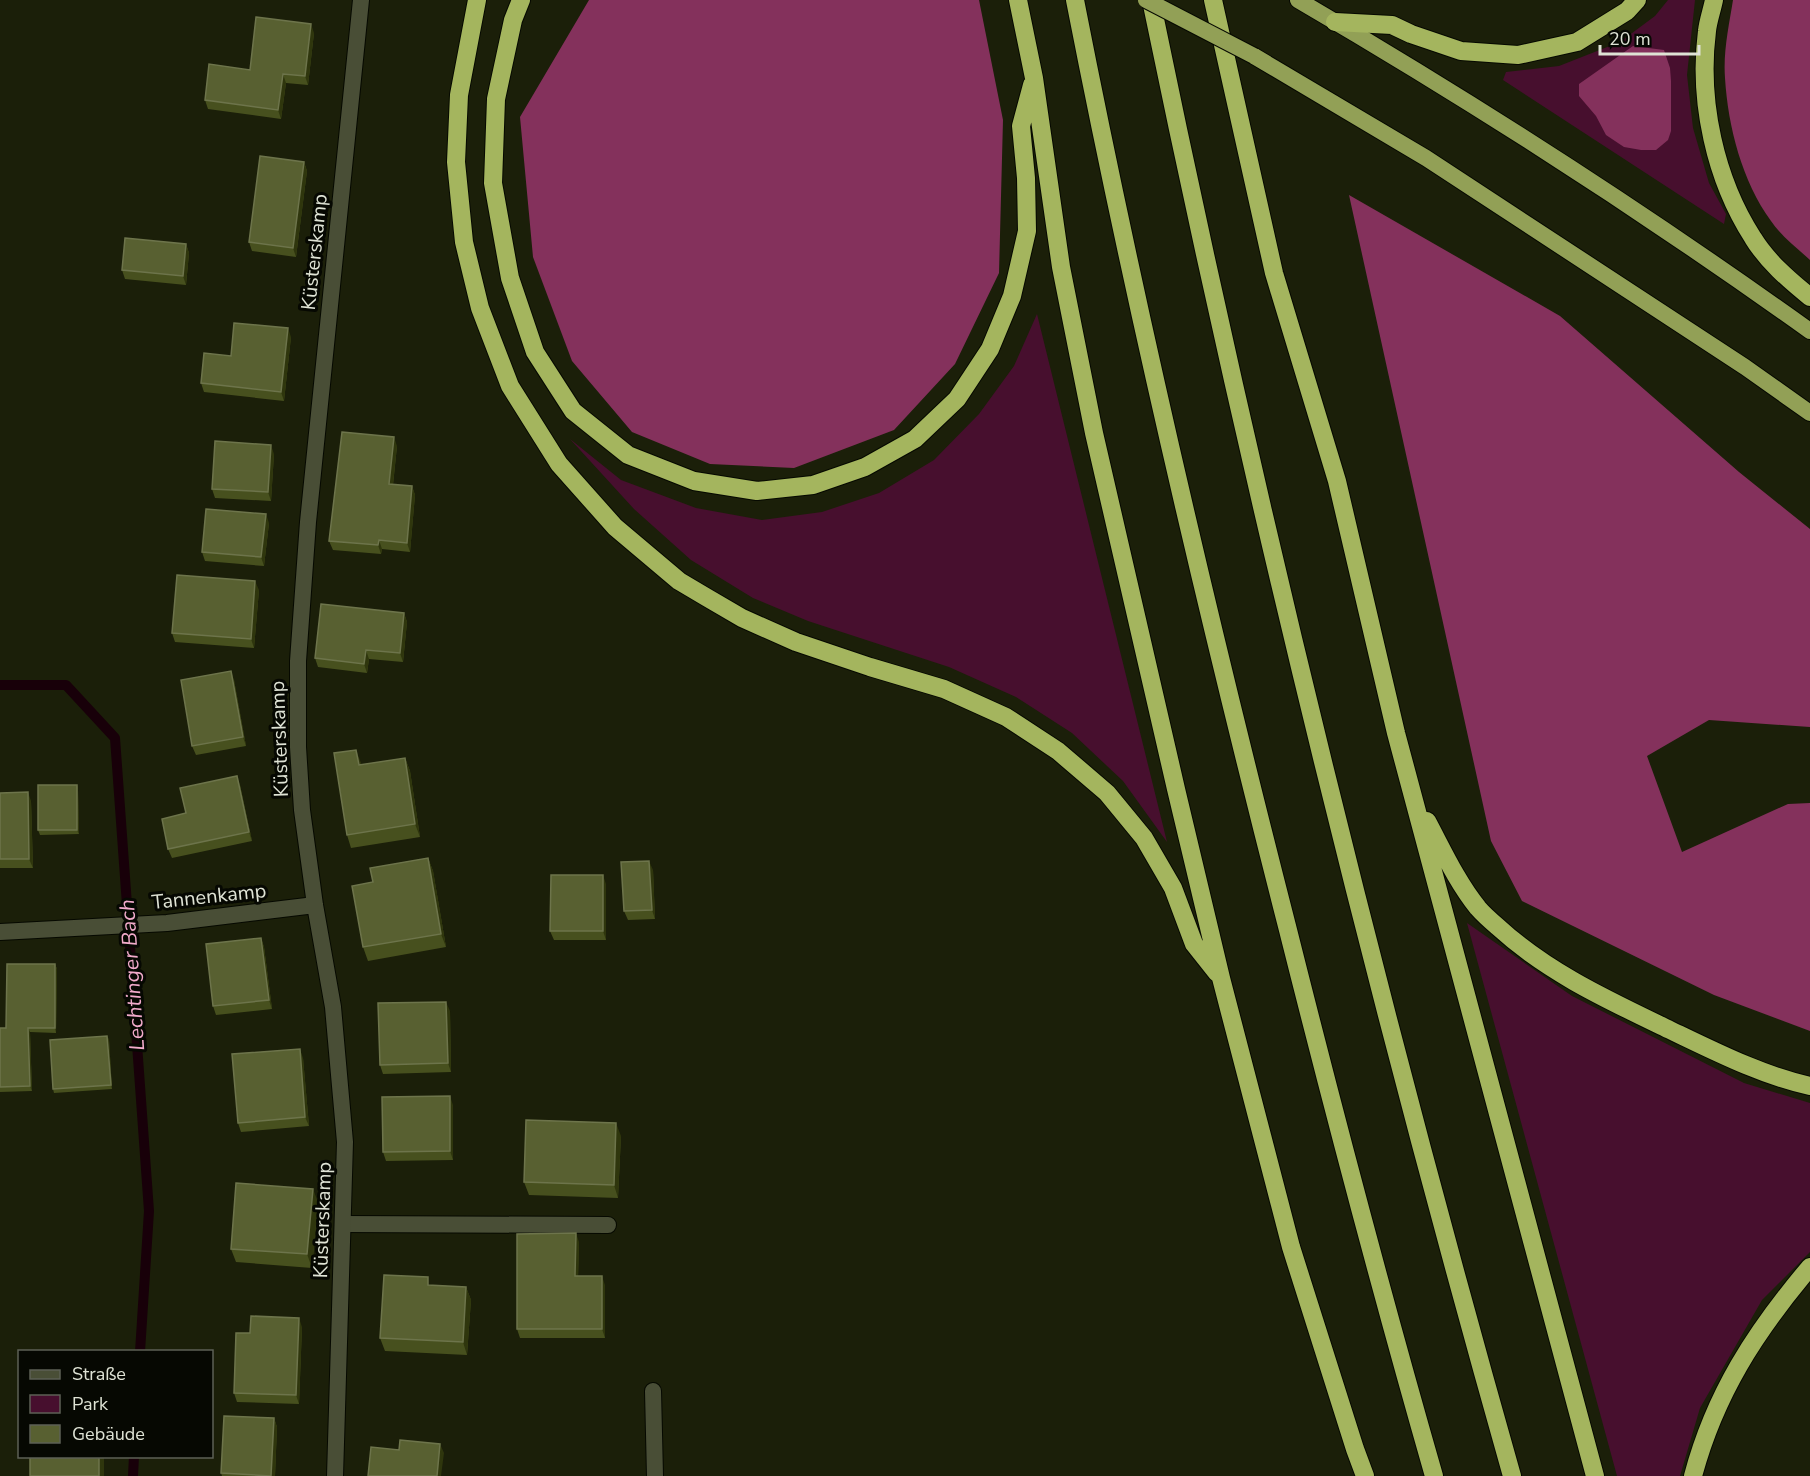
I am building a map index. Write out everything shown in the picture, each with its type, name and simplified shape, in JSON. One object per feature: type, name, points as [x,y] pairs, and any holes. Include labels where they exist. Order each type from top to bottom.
[{"type":"highway","points":[[477,0],[459,95],[456,162],[464,242],[480,308],[510,386],[559,464],[615,527],[679,581],[733,613],[796,642],[944,689],[1006,717],[1058,751],[1107,793],[1144,838],[1173,888],[1194,944],[1221,978]]},
{"type":"highway","points":[[521,0],[513,20],[496,99],[493,183],[510,278],[535,352],[573,411],[628,455],[694,481],[757,491],[813,486],[865,467],[915,439],[957,399],[990,349],[1012,296],[1027,231],[1026,178],[1021,126],[1034,78]]},
{"type":"highway","points":[[1018,0],[1034,78],[1061,267],[1094,433],[1221,978],[1291,1248],[1365,1476]]},
{"type":"highway","points":[[1075,0],[1162,415],[1248,777],[1337,1123],[1434,1476]]},
{"type":"highway","points":[[1146,0],[1254,57],[1426,158],[1745,367],[1810,413]]},
{"type":"highway","points":[[1151,0],[1239,405],[1321,753],[1409,1100],[1512,1476]]},
{"type":"highway","points":[[1213,0],[1274,273],[1336,481],[1411,789],[1595,1476]]},
{"type":"highway","points":[[1298,0],[1511,131],[1685,244],[1810,331]]},
{"type":"highway","points":[[1335,22],[1392,25],[1461,51],[1518,55],[1577,42],[1627,11],[1637,0]]},
{"type":"highway","points":[[1714,0],[1707,31],[1705,81],[1712,137],[1728,190],[1753,239],[1786,278],[1810,297]]},
{"type":"highway","points":[[1411,789],[1451,867],[1479,909],[1516,944],[1554,971],[1603,998],[1731,1059],[1783,1080],[1810,1086]]},
{"type":"highway","points":[[1693,1476],[1711,1421],[1735,1370],[1770,1316],[1810,1268]]},
{"type":"street","name":"Küsterskamp","points":[[335,1476],[345,1142],[333,1007],[315,905],[301,799],[298,747],[298,661],[308,522],[361,0]]},
{"type":"street","name":"Tannenkamp","points":[[0,932],[167,923],[315,905]]},
{"type":"street","points":[[343,1224],[608,1225]]},
{"type":"street","points":[[653,1391],[655,1476]]},
{"type":"green space","points":[[1668,0],[1695,0],[1687,75],[1693,128],[1709,183],[1726,214],[1724,224],[1503,80],[1506,72],[1559,66],[1620,42],[1655,16]]},
{"type":"green space","points":[[1037,314],[1167,842],[1123,781],[1072,733],[1016,697],[949,667],[808,621],[753,598],[691,560],[634,509],[570,439],[621,480],[696,508],[762,520],[822,512],[879,493],[934,460],[979,414],[1014,366]]},
{"type":"green space","points":[[1467,923],[1572,996],[1744,1083],[1810,1103],[1810,1252],[1762,1300],[1700,1408],[1680,1476],[1617,1476]]},
{"type":"shaded area","points":[[589,0],[979,0],[1003,120],[999,273],[955,364],[894,430],[794,468],[710,464],[632,432],[572,361],[533,257],[520,117]]},
{"type":"shaded area","points":[[1733,0],[1810,0],[1810,260],[1784,237],[1771,221],[1752,189],[1738,153],[1729,115],[1725,68]]},
{"type":"shaded area","points":[[1633,46],[1664,50],[1670,68],[1671,131],[1668,140],[1656,150],[1624,147],[1606,135],[1596,116],[1579,96],[1579,84]]},
{"type":"shaded area","points":[[1349,195],[1560,316],[1739,472],[1810,529],[1810,727],[1709,720],[1647,756],[1682,852],[1788,804],[1810,803],[1810,1031],[1714,995],[1522,901],[1491,841]]},
{"type":"building","points":[[256,17],[311,24],[305,76],[283,74],[278,110],[205,100],[209,64],[250,70]]},
{"type":"building","points":[[260,156],[304,162],[293,248],[249,242]]},
{"type":"building","points":[[125,238],[186,244],[183,276],[122,270]]},
{"type":"building","points":[[234,323],[288,328],[281,392],[201,383],[204,353],[231,356]]},
{"type":"building","points":[[342,432],[394,437],[389,484],[412,486],[407,543],[379,540],[378,545],[329,541]]},
{"type":"building","points":[[215,441],[271,445],[268,492],[212,489]]},
{"type":"building","points":[[206,509],[266,514],[261,557],[202,552]]},
{"type":"building","points":[[177,575],[255,581],[251,639],[172,633]]},
{"type":"building","points":[[321,604],[404,613],[400,653],[366,650],[364,664],[315,658]]},
{"type":"building","points":[[231,671],[243,737],[192,746],[181,680]]},
{"type":"building","points":[[356,750],[359,765],[405,758],[415,824],[347,835],[334,753]]},
{"type":"building","points":[[237,776],[249,832],[168,849],[162,819],[186,813],[180,788]]},
{"type":"building","points":[[38,785],[77,785],[77,830],[38,830]]},
{"type":"building","points":[[28,792],[29,859],[0,859],[0,793]]},
{"type":"building","points":[[428,858],[441,934],[363,947],[352,886],[373,882],[370,868]]},
{"type":"building","points":[[649,861],[652,910],[624,911],[621,862]]},
{"type":"building","points":[[551,875],[603,875],[603,931],[550,931]]},
{"type":"building","points":[[261,938],[269,1000],[213,1006],[206,944]]},
{"type":"building","points":[[7,964],[55,964],[55,1028],[28,1028],[30,1086],[0,1087],[0,1028],[6,1028]]},
{"type":"building","points":[[446,1002],[448,1063],[380,1065],[378,1003]]},
{"type":"building","points":[[107,1036],[111,1085],[53,1089],[50,1040]]},
{"type":"building","points":[[300,1049],[305,1117],[238,1123],[232,1054]]},
{"type":"building","points":[[450,1096],[450,1151],[383,1152],[382,1097]]},
{"type":"building","points":[[526,1120],[616,1123],[614,1185],[524,1182]]},
{"type":"building","points":[[236,1183],[313,1189],[307,1254],[231,1249]]},
{"type":"building","points":[[576,1233],[575,1276],[602,1276],[602,1329],[517,1329],[517,1234]]},
{"type":"building","points":[[384,1275],[428,1277],[428,1285],[466,1287],[463,1342],[380,1338]]},
{"type":"building","points":[[251,1316],[299,1318],[296,1395],[234,1393],[236,1333],[250,1333]]},
{"type":"building","points":[[224,1416],[274,1418],[271,1476],[221,1473]]},
{"type":"building","points":[[400,1440],[440,1444],[437,1476],[368,1476],[371,1447],[399,1450]]},
{"type":"building","points":[[30,1458],[99,1458],[99,1476],[30,1476]]},
{"type":"waterway","name":"Lechtinger Bach","points":[[0,685],[66,685],[115,738],[149,1211],[140,1350]]},
{"type":"waterway","name":"Lechtinger Bach","points":[[133,1476],[134,1458]]}]
